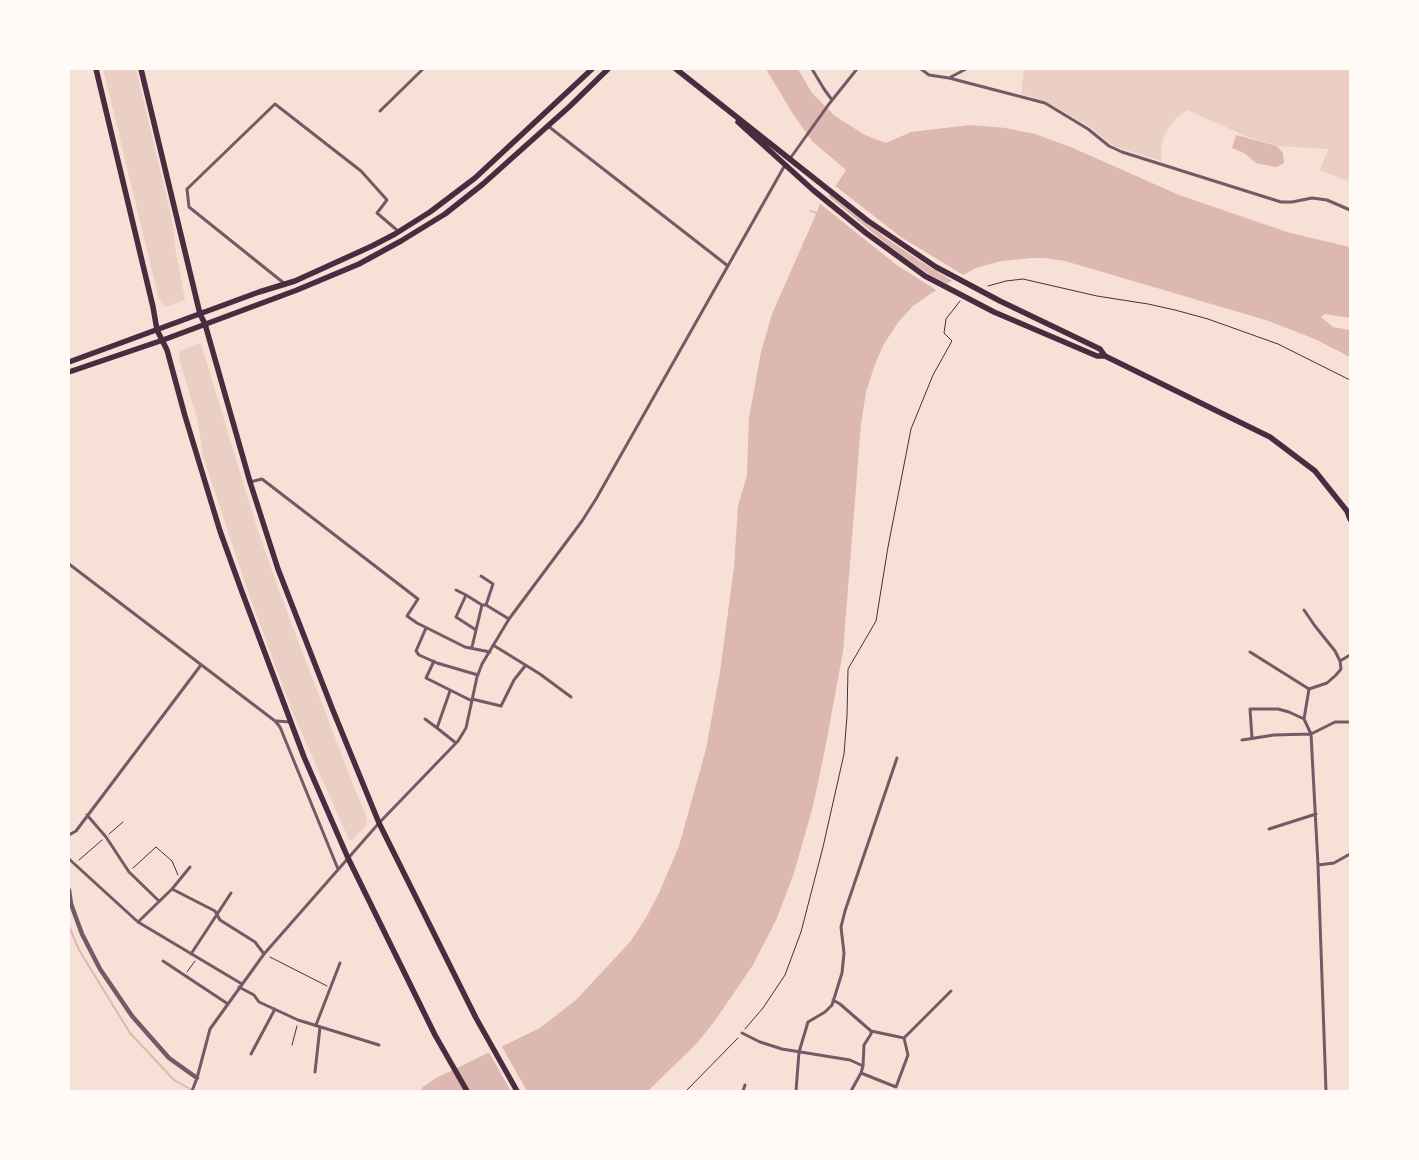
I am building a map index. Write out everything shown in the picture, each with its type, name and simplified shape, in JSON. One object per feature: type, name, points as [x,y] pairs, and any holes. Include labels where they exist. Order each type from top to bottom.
[{"type":"main road","points":[[96,69],[158,330],[167,350],[220,531],[290,722],[348,858],[435,1035],[467,1091]]},
{"type":"main road","points":[[141,69],[200,314],[205,324],[250,482],[278,568],[379,824],[476,1018],[517,1091]]},
{"type":"main road","points":[[69,362],[285,284],[325,268],[399,231],[430,212],[474,178],[592,69]]},
{"type":"main road","points":[[69,372],[163,340],[324,279],[359,264],[401,242],[444,214],[477,189],[608,69]]},
{"type":"main road","points":[[676,69],[868,221],[922,259],[965,284],[1100,349],[1105,356]]},
{"type":"main road","points":[[701,89],[813,190],[913,268],[948,289],[989,309],[1097,356],[1105,356],[1270,437],[1315,471],[1348,510],[1350,519]]},
{"type":"street","points":[[380,110],[423,69]]},
{"type":"street","points":[[812,69],[832,100]]},
{"type":"street","points":[[192,1091],[210,1029],[264,954],[379,824],[456,744],[466,728],[478,675],[509,619],[596,499],[785,164],[832,100],[858,69]]},
{"type":"street","points":[[920,69],[929,75],[949,78],[1045,103],[1088,129],[1109,146],[1122,152],[1280,202],[1312,198],[1327,200],[1350,210]]},
{"type":"street","points":[[949,78],[966,69]]},
{"type":"street","points":[[285,284],[189,207],[187,189],[275,104],[361,171],[387,200],[377,213],[399,231]]},
{"type":"street","points":[[547,125],[729,266]]},
{"type":"street","points":[[250,482],[262,479],[418,599],[407,616],[460,645],[490,652]]},
{"type":"street","points":[[69,564],[275,721],[280,727],[338,869]]},
{"type":"street","points":[[472,648],[484,605],[493,584],[482,576]]},
{"type":"street","points":[[456,590],[509,619]]},
{"type":"street","points":[[466,595],[456,618],[476,630]]},
{"type":"street","points":[[1304,610],[1335,651],[1341,668],[1327,682],[1309,689]]},
{"type":"street","points":[[426,628],[416,651],[419,654],[434,661],[478,675]]},
{"type":"street","points":[[494,645],[540,674],[571,697]]},
{"type":"street","points":[[1250,652],[1309,689]]},
{"type":"street","points":[[1340,661],[1350,655]]},
{"type":"street","points":[[434,661],[426,678],[472,700],[501,706],[514,680],[525,666]]},
{"type":"street","points":[[69,835],[76,830],[201,665]]},
{"type":"street","points":[[1309,689],[1304,719],[1311,734],[1316,814],[1326,1091]]},
{"type":"street","points":[[437,728],[450,691]]},
{"type":"street","points":[[1252,738],[1250,709],[1278,709],[1304,719]]},
{"type":"street","points":[[425,720],[456,744]]},
{"type":"street","points":[[275,721],[290,722]]},
{"type":"street","points":[[1242,740],[1274,735],[1311,734],[1334,722],[1350,722]]},
{"type":"street","points":[[796,1091],[799,1052],[808,1022],[825,1012],[832,1005],[842,973],[844,953],[841,927],[845,911],[897,758]]},
{"type":"street","points":[[1270,828],[1316,814]]},
{"type":"street","points":[[87,815],[106,837],[129,872],[159,901]]},
{"type":"street","points":[[1318,865],[1334,862],[1350,854]]},
{"type":"street","points":[[69,859],[138,922],[242,984]]},
{"type":"street","points":[[138,922],[190,867]]},
{"type":"street","points":[[172,888],[215,911],[220,920],[255,942],[264,954]]},
{"type":"street","points":[[69,890],[71,904],[82,934],[100,969],[132,1016],[169,1058],[197,1078]]},
{"type":"street","points":[[191,954],[231,893]]},
{"type":"street","points":[[162,961],[228,1004]]},
{"type":"street","points":[[315,1072],[318,1026],[330,987],[340,963]]},
{"type":"street","points":[[239,988],[254,995],[259,1002],[298,1020],[379,1045]]},
{"type":"street","points":[[904,1038],[951,991]]},
{"type":"street","points":[[833,1000],[871,1031],[904,1038]]},
{"type":"street","points":[[251,1054],[275,1009]]},
{"type":"street","points":[[851,1091],[861,1073],[864,1045],[871,1031]]},
{"type":"street","points":[[742,1033],[760,1042],[799,1052],[850,1060],[863,1066]]},
{"type":"street","points":[[861,1073],[896,1087],[908,1055],[904,1038]]},
{"type":"street","points":[[743,1091],[745,1085]]},
{"type":"path","points":[[987,286],[1023,279],[1097,296],[1175,310],[1208,319],[1278,344],[1350,380]]},
{"type":"path","points":[[686,1091],[742,1033],[763,1008],[785,975],[801,932],[844,754],[848,670],[876,621],[891,529],[911,429],[933,375],[952,341],[944,333],[946,319],[962,298]]},
{"type":"path","points":[[74,864],[123,822]]},
{"type":"path","points":[[129,872],[156,847],[172,861],[179,878]]},
{"type":"path","points":[[264,954],[330,987]]},
{"type":"path","points":[[184,975],[197,958]]},
{"type":"path","points":[[292,1045],[298,1020]]},
{"type":"shaded area","points":[[103,69],[136,69],[172,219],[185,300],[165,307],[159,300]]},
{"type":"shaded area","points":[[766,69],[798,69],[812,93],[835,116],[865,135],[886,143],[911,132],[970,125],[1006,128],[1035,134],[1073,148],[1179,195],[1290,233],[1350,247],[1350,318],[1325,314],[1321,317],[1333,327],[1350,330],[1350,357],[1317,340],[1269,321],[1065,261],[1044,258],[1001,261],[976,268],[939,288],[913,306],[899,321],[884,344],[866,392],[861,424],[843,652],[825,749],[813,806],[794,873],[777,918],[753,965],[714,1022],[697,1043],[648,1091],[420,1091],[436,1078],[540,1028],[576,1000],[630,942],[659,893],[679,846],[706,749],[720,672],[734,567],[738,506],[747,475],[749,418],[761,352],[772,314],[816,214],[809,211],[817,212],[820,204],[829,196],[846,170],[812,141]]},
{"type":"shaded area","points":[[1024,69],[1350,69],[1350,182],[1320,170],[1328,149],[1277,146],[1248,137],[1187,110],[1176,118],[1164,136],[1161,147],[1162,161],[1116,147],[1092,128],[1045,101],[1021,94]]},
{"type":"shaded area","points":[[1236,135],[1277,146],[1283,153],[1284,163],[1275,167],[1256,163],[1244,153],[1232,148]]},
{"type":"shaded area","points":[[199,343],[202,347],[257,528],[281,596],[367,818],[366,826],[352,840],[349,840],[292,711],[247,589],[203,457],[198,423],[179,357],[180,351]]},
{"type":"pier","points":[[834,185],[901,237],[965,276],[954,282],[887,239],[828,193]]},
{"type":"pier","points":[[827,195],[889,246],[927,273],[949,285],[938,291],[898,266],[819,203]]},
{"type":"pier","points":[[501,1045],[527,1091],[511,1091],[488,1051]]},
{"type":"waterway","points":[[69,926],[79,950],[130,1033],[174,1080],[190,1089]]}]
